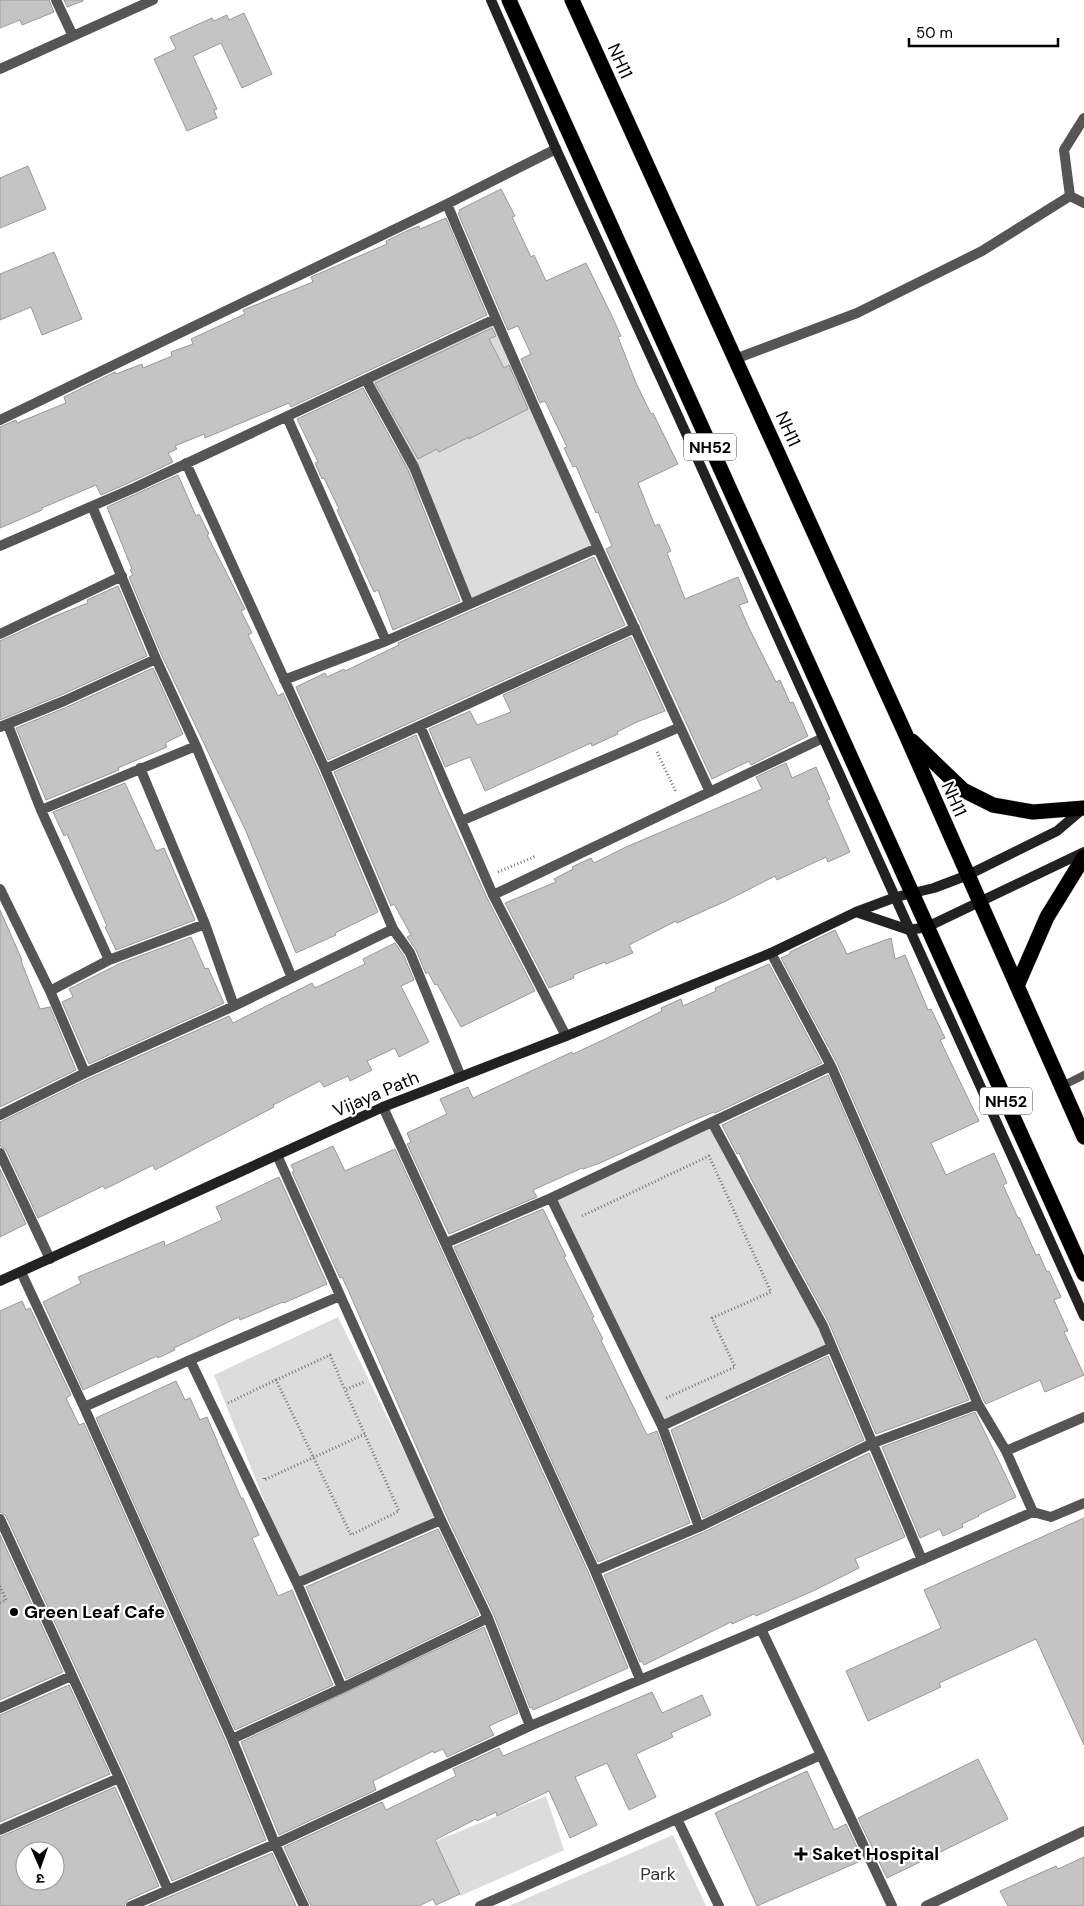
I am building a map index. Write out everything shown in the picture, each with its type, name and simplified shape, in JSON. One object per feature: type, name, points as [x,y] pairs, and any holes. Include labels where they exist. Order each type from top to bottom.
[{"type":"highway","name":"NH52","points":[[509,0],[1084,1274]]},
{"type":"highway","name":"NH11","points":[[572,0],[906,735],[1084,1137]]},
{"type":"highway","points":[[906,735],[963,790],[993,805],[1033,812],[1084,808]]},
{"type":"highway","points":[[1017,986],[1047,917],[1084,857]]},
{"type":"street","points":[[56,0],[73,36]]},
{"type":"street","points":[[0,69],[153,0]]},
{"type":"street","points":[[491,0],[556,149],[1084,1316]]},
{"type":"street","points":[[1070,196],[1064,150],[1084,118]]},
{"type":"street","points":[[0,420],[447,204],[556,149]]},
{"type":"street","points":[[735,359],[866,309],[982,251],[1070,196]]},
{"type":"street","points":[[1070,196],[1084,203]]},
{"type":"street","points":[[447,204],[495,319],[597,548],[710,792]]},
{"type":"street","points":[[0,546],[186,464],[495,319]]},
{"type":"street","points":[[366,380],[414,467],[469,604]]},
{"type":"street","points":[[287,417],[386,641]]},
{"type":"street","points":[[186,464],[325,769],[393,929],[410,953],[461,1077]]},
{"type":"street","points":[[92,506],[156,659],[196,746],[292,978]]},
{"type":"street","points":[[284,680],[386,641],[597,548]]},
{"type":"street","points":[[0,634],[122,576]]},
{"type":"street","points":[[325,769],[635,628]]},
{"type":"street","points":[[109,960],[4,726],[156,659]]},
{"type":"street","points":[[420,726],[493,894],[566,1036]]},
{"type":"street","points":[[462,821],[680,727]]},
{"type":"street","points":[[493,894],[823,738]]},
{"type":"street","points":[[41,810],[196,746]]},
{"type":"street","points":[[140,768],[205,924],[234,1006]]},
{"type":"street","name":"Vijaya Path","points":[[0,1281],[383,1107],[566,1036],[771,953],[856,912],[896,897],[934,888],[968,875],[1057,831],[1084,808]]},
{"type":"street","points":[[856,912],[909,930],[927,927],[1084,852]]},
{"type":"street","points":[[0,889],[50,991],[85,1073]]},
{"type":"street","points":[[50,991],[109,960],[205,924]]},
{"type":"street","points":[[0,1115],[85,1073],[234,1006],[393,929]]},
{"type":"street","points":[[771,953],[831,1066],[978,1404],[1006,1451],[1033,1512]]},
{"type":"street","points":[[446,1243],[551,1198],[831,1066]]},
{"type":"street","points":[[383,1107],[595,1571],[640,1679]]},
{"type":"street","points":[[712,1122],[823,1326],[922,1560]]},
{"type":"street","points":[[0,1153],[50,1258]]},
{"type":"street","points":[[277,1155],[441,1520],[488,1618],[530,1726]]},
{"type":"street","points":[[551,1198],[662,1426],[699,1527]]},
{"type":"street","points":[[21,1272],[84,1407],[232,1739],[275,1844],[304,1906]]},
{"type":"street","points":[[84,1407],[340,1296]]},
{"type":"street","points":[[662,1426],[832,1347]]},
{"type":"street","points":[[190,1360],[298,1584],[342,1688]]},
{"type":"street","points":[[595,1571],[699,1527],[873,1443],[978,1404]]},
{"type":"street","points":[[1006,1451],[1084,1417]]},
{"type":"street","points":[[130,1906],[275,1844],[530,1726],[1033,1512],[1051,1517],[1084,1503]]},
{"type":"street","points":[[0,1519],[119,1778],[168,1890]]},
{"type":"street","points":[[298,1584],[441,1520]]},
{"type":"street","points":[[232,1739],[488,1618]]},
{"type":"street","points":[[761,1629],[892,1906]]},
{"type":"street","points":[[0,1708],[71,1676]]},
{"type":"street","points":[[480,1906],[821,1754]]},
{"type":"street","points":[[0,1830],[119,1778]]},
{"type":"street","points":[[677,1819],[719,1906]]},
{"type":"street","points":[[926,1906],[1084,1831]]},
{"type":"lane","points":[[1062,1086],[1084,1075]]},
{"type":"path","points":[[648,756],[657,752],[678,796]]},
{"type":"path","points":[[486,877],[544,852]]},
{"type":"path","points":[[496,862],[500,871]]},
{"type":"path","points":[[582,1216],[709,1156],[771,1292],[712,1318],[735,1367],[662,1400]]},
{"type":"path","points":[[232,1411],[227,1402],[330,1355],[399,1511],[351,1535],[276,1380]]},
{"type":"path","points":[[345,1390],[376,1376]]},
{"type":"path","points":[[260,1471],[264,1480],[365,1434]]},
{"type":"path","points":[[0,1586],[6,1600],[0,1603]]},
{"type":"green space","points":[[495,319],[597,548],[469,604],[366,380]]},
{"type":"green space","points":[[712,1122],[832,1347],[662,1426],[551,1198]]},
{"type":"green space","points":[[338,1317],[436,1516],[297,1583],[214,1375]]},
{"type":"green space","points":[[546,1796],[564,1850],[460,1896],[436,1841]]},
{"type":"green space","name":"Park","points":[[673,1835],[706,1906],[509,1906]]},
{"type":"building","points":[[0,0],[49,0],[54,12],[22,25],[20,20],[0,28]]},
{"type":"building","points":[[64,0],[83,0],[83,1],[67,7]]},
{"type":"building","points":[[244,13],[272,74],[242,88],[221,43],[193,56],[217,109],[214,110],[217,118],[187,131],[154,59],[176,49],[170,37],[212,18],[214,21],[227,15],[229,20]]},
{"type":"building","points":[[28,166],[46,209],[0,228],[0,178]]},
{"type":"building","points":[[501,189],[515,216],[512,217],[531,257],[534,255],[546,281],[586,263],[621,336],[618,337],[636,383],[678,464],[638,483],[655,526],[659,524],[671,551],[667,553],[685,599],[738,577],[748,602],[739,605],[748,626],[776,682],[780,680],[790,703],[793,702],[808,736],[751,765],[749,761],[712,779],[606,549],[612,546],[598,512],[596,513],[576,466],[573,467],[564,448],[567,447],[545,401],[540,403],[521,359],[531,354],[518,326],[508,330],[458,213],[460,212],[459,210]]},
{"type":"building","points":[[446,218],[487,315],[291,407],[289,403],[205,438],[204,434],[175,446],[177,449],[168,453],[173,462],[131,482],[101,495],[96,485],[0,528],[0,427],[16,420],[17,423],[66,403],[64,397],[115,372],[116,374],[142,364],[143,368],[172,356],[171,352],[193,344],[191,339],[245,314],[243,310],[313,282],[311,277],[387,244],[386,241],[411,229],[419,226],[420,229]]},
{"type":"building","points":[[54,252],[82,319],[42,335],[31,307],[0,320],[0,274]]},
{"type":"building","points":[[492,328],[496,336],[489,339],[504,368],[509,365],[528,409],[469,439],[469,437],[439,452],[437,449],[418,459],[375,383]]},
{"type":"building","points":[[363,388],[408,470],[460,601],[393,630],[378,590],[374,592],[337,510],[339,509],[324,478],[322,479],[315,463],[318,462],[297,419]]},
{"type":"building","points":[[178,475],[196,516],[199,514],[209,534],[207,535],[245,609],[241,611],[252,633],[248,635],[278,696],[283,693],[319,772],[378,912],[335,933],[336,935],[296,953],[245,829],[162,656],[129,577],[133,575],[130,570],[132,569],[107,507]]},
{"type":"building","points":[[594,557],[625,625],[328,760],[296,687],[325,673],[327,677],[344,669],[345,671],[399,645],[398,643]]},
{"type":"building","points":[[118,586],[147,656],[0,720],[0,641],[88,603],[87,600]]},
{"type":"building","points":[[631,637],[665,711],[637,722],[617,732],[618,734],[592,746],[591,743],[485,791],[470,757],[445,767],[429,729],[470,711],[477,725],[511,712],[503,695]]},
{"type":"building","points":[[153,668],[183,734],[165,743],[167,747],[118,768],[119,770],[46,800],[16,728]]},
{"type":"building","points":[[416,735],[439,792],[487,898],[535,991],[461,1027],[437,984],[435,985],[428,972],[426,974],[416,950],[407,937],[411,935],[394,904],[391,906],[334,772]]},
{"type":"building","points":[[786,763],[792,778],[816,767],[830,799],[827,800],[850,852],[828,862],[826,857],[777,880],[775,876],[726,901],[677,923],[676,921],[629,945],[633,953],[573,975],[574,978],[549,988],[505,903],[556,882],[554,879],[573,869],[572,867],[591,858],[594,863],[626,847],[762,789],[756,777]]},
{"type":"building","points":[[125,783],[156,851],[164,848],[195,920],[116,950],[67,834],[64,836],[53,812]]},
{"type":"building","points":[[0,910],[22,960],[40,1009],[50,1007],[76,1070],[0,1107]]},
{"type":"building","points":[[835,930],[847,954],[891,938],[895,959],[905,955],[928,1010],[931,1009],[945,1038],[940,1040],[979,1121],[931,1143],[946,1175],[994,1153],[1007,1183],[1003,1185],[1018,1218],[1036,1255],[1039,1254],[1047,1272],[1049,1271],[1061,1297],[1054,1300],[1068,1331],[1064,1332],[1084,1375],[1045,1392],[1040,1380],[986,1404],[984,1401],[837,1063],[781,958]]},
{"type":"building","points":[[191,937],[205,969],[208,968],[224,1003],[89,1064],[62,1002],[73,997],[69,989],[121,963]]},
{"type":"building","points":[[395,943],[404,956],[414,980],[401,986],[429,1042],[399,1057],[395,1048],[367,1061],[372,1070],[350,1081],[348,1076],[324,1087],[320,1081],[155,1170],[153,1165],[105,1189],[103,1186],[38,1218],[6,1150],[0,1146],[0,1122],[88,1079],[229,1016],[233,1023],[312,983],[315,988],[365,964],[363,959]]},
{"type":"building","points":[[769,964],[822,1063],[715,1113],[687,1123],[600,1163],[582,1168],[533,1190],[537,1197],[449,1234],[407,1144],[411,1142],[407,1133],[447,1114],[440,1099],[468,1087],[473,1098],[572,1052],[573,1054],[603,1040],[662,1011],[661,1008],[681,999],[683,1006],[716,991],[715,988]]},
{"type":"building","points":[[828,1075],[969,1400],[876,1434],[829,1323],[752,1181],[739,1153],[737,1154],[722,1125]]},
{"type":"building","points":[[333,1146],[345,1171],[395,1149],[589,1574],[628,1668],[533,1710],[532,1707],[530,1708],[494,1615],[449,1521],[349,1292],[342,1277],[340,1278],[292,1172],[294,1171],[291,1165]]},
{"type":"building","points":[[0,1169],[26,1224],[0,1237]]},
{"type":"building","points":[[279,1177],[327,1284],[240,1320],[239,1317],[174,1348],[175,1350],[158,1358],[157,1356],[83,1390],[43,1302],[81,1283],[78,1277],[164,1241],[165,1246],[222,1220],[216,1207]]},
{"type":"building","points":[[543,1209],[566,1256],[564,1257],[594,1317],[592,1318],[603,1339],[601,1340],[647,1435],[657,1431],[690,1523],[598,1562],[454,1247]]},
{"type":"building","points":[[22,1301],[26,1310],[30,1308],[71,1395],[66,1398],[79,1425],[84,1423],[226,1742],[266,1840],[172,1881],[6,1516],[0,1512],[0,1311]]},
{"type":"building","points":[[828,1356],[864,1440],[703,1518],[671,1430]]},
{"type":"building","points":[[176,1381],[185,1400],[190,1398],[200,1420],[207,1417],[241,1498],[243,1498],[259,1535],[252,1538],[278,1596],[292,1590],[333,1685],[235,1730],[96,1418]]},
{"type":"building","points":[[975,1412],[1016,1497],[978,1515],[962,1524],[963,1527],[943,1536],[940,1529],[920,1538],[882,1447]]},
{"type":"building","points":[[869,1453],[905,1537],[855,1559],[859,1568],[813,1591],[756,1616],[754,1614],[732,1624],[731,1622],[644,1665],[642,1661],[640,1662],[604,1575],[702,1533]]},
{"type":"building","points":[[1084,1518],[1084,1745],[1036,1639],[939,1683],[941,1687],[868,1721],[846,1671],[941,1628],[924,1590]]},
{"type":"building","points":[[438,1529],[479,1615],[346,1679],[306,1587]]},
{"type":"building","name":"Green Leaf Cafe","points":[[0,1535],[63,1672],[0,1700]]},
{"type":"building","points":[[484,1627],[518,1713],[489,1726],[494,1735],[447,1757],[443,1749],[434,1753],[433,1751],[373,1781],[376,1790],[279,1835],[241,1742]]},
{"type":"building","points":[[69,1685],[110,1774],[0,1822],[0,1715]]},
{"type":"building","points":[[652,1692],[662,1713],[702,1695],[711,1715],[671,1733],[673,1737],[636,1754],[656,1797],[629,1810],[607,1763],[575,1777],[597,1825],[570,1838],[549,1791],[497,1816],[496,1812],[477,1821],[476,1819],[435,1840],[460,1894],[436,1905],[433,1899],[419,1906],[311,1906],[284,1847],[382,1802],[386,1810],[456,1776],[453,1769],[499,1748],[503,1756]]},
{"type":"building","points":[[978,1759],[1008,1819],[887,1878],[858,1818]]},
{"type":"building","points":[[807,1771],[834,1830],[846,1824],[863,1860],[757,1906],[715,1813]]},
{"type":"building","points":[[115,1787],[159,1886],[128,1900],[124,1906],[0,1906],[0,1837]]},
{"type":"building","points":[[272,1853],[296,1906],[148,1906]]},
{"type":"building","points":[[1084,1857],[1084,1906],[1008,1906],[1000,1891],[1056,1866],[1058,1869]]},
{"type":"place","name":"Green Leaf Cafe","points":[[14,1612]]},
{"type":"place","name":"Saket Hospital","points":[[801,1854]]}]
